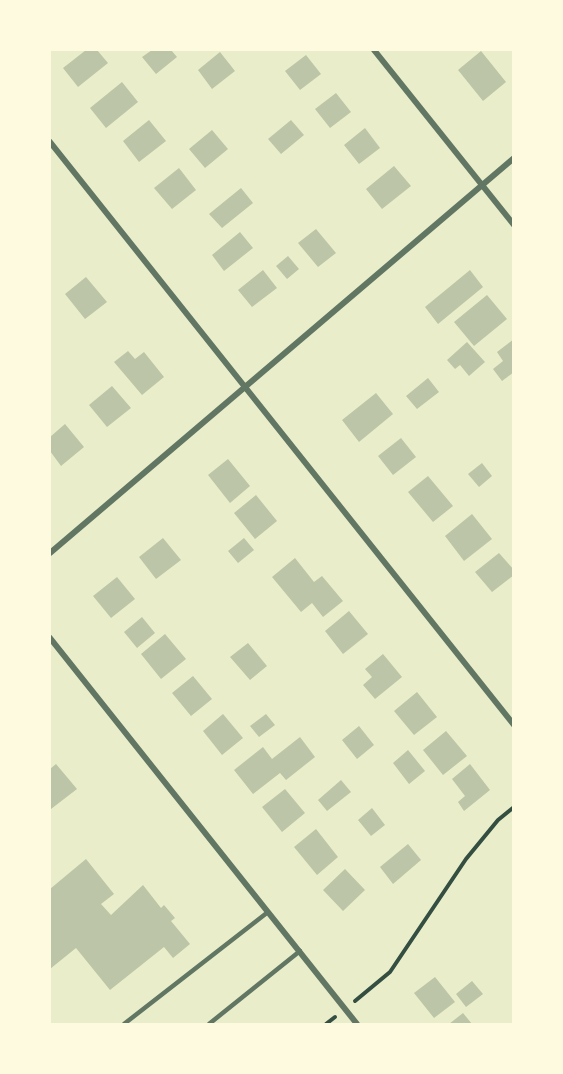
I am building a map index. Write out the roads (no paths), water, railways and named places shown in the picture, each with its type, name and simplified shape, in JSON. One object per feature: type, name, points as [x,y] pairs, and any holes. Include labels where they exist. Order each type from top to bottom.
[{"type":"street","points":[[374,50],[513,225]]},
{"type":"street","points":[[50,142],[513,725]]},
{"type":"street","points":[[50,553],[513,158]]},
{"type":"street","points":[[50,638],[357,1024]]},
{"type":"lane","points":[[124,1024],[268,912]]},
{"type":"lane","points":[[209,1024],[300,951]]}]
